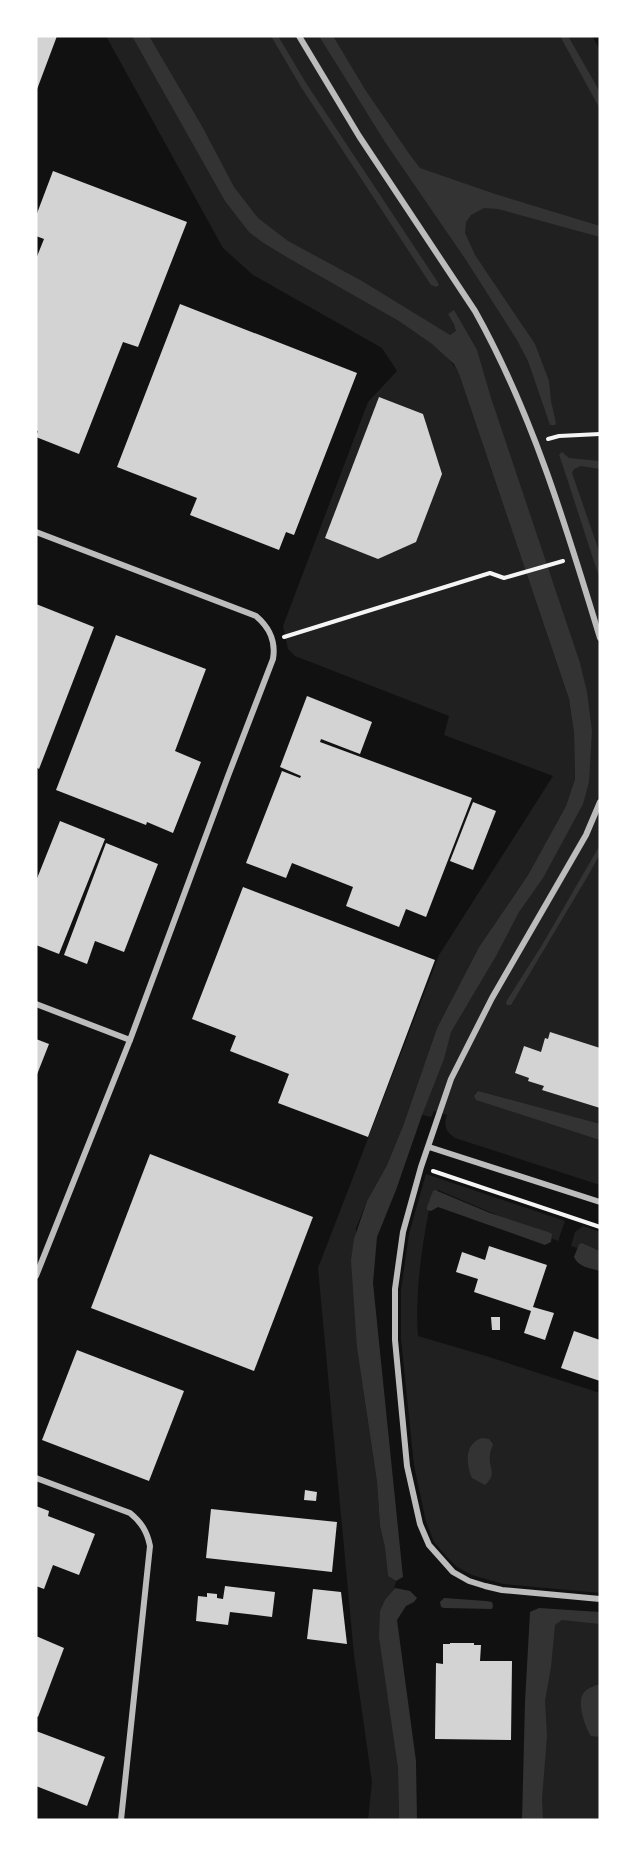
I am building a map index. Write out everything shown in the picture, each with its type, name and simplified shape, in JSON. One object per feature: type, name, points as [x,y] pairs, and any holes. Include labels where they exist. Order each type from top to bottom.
[{"type":"street","points":[[299,36],[359,135],[475,311],[507,372],[576,557],[600,638]]},
{"type":"street","points":[[36,532],[256,616],[270,631],[274,641],[273,659],[130,1040],[36,1276]]},
{"type":"street","points":[[600,802],[586,835],[492,998],[451,1079],[421,1167],[403,1233],[395,1289],[395,1340],[407,1466],[420,1524],[429,1545],[453,1572],[470,1581],[502,1590],[600,1599]]},
{"type":"street","points":[[36,1004],[130,1040]]},
{"type":"street","points":[[429,1147],[600,1202]]},
{"type":"street","points":[[36,1478],[130,1513],[139,1521],[149,1538],[121,1820]]},
{"type":"path","points":[[535,442],[559,436],[600,435]]},
{"type":"path","points":[[274,641],[490,573],[504,578],[561,561]]},
{"type":"path","points":[[421,1167],[600,1227]]},
{"type":"shaded area","points":[[106,36],[592,36],[600,50],[600,1185],[455,1138],[446,1128],[447,1115],[434,1111],[431,1117],[422,1115],[424,1108],[413,1105],[519,894],[576,794],[575,707],[458,361],[406,326],[443,353],[459,374],[569,699],[574,733],[575,779],[566,806],[528,875],[479,947],[437,1028],[403,1126],[356,1228],[357,1348],[388,1576],[396,1581],[380,1611],[398,1768],[399,1820],[368,1820],[372,1782],[354,1655],[318,1268],[439,955],[553,776],[444,735],[449,716],[295,656],[288,649],[283,626],[368,402],[397,371],[382,348],[253,275],[223,248]]},
{"type":"shaded area","points":[[132,36],[149,36],[203,128],[234,187],[258,218],[288,241],[362,281],[450,335],[456,331],[448,314],[454,310],[477,350],[580,663],[587,692],[592,731],[589,782],[583,804],[543,878],[519,912],[451,1032],[444,1059],[377,1237],[373,1283],[403,1577],[396,1581],[388,1576],[357,1348],[351,1260],[354,1239],[367,1201],[387,1165],[403,1126],[437,1028],[479,947],[528,875],[566,806],[575,779],[574,733],[569,699],[454,364],[432,344],[399,321],[290,259],[249,232],[225,201]]},
{"type":"shaded area","points":[[271,36],[278,36],[306,83],[437,281],[439,285],[436,287],[431,285],[301,87]]},
{"type":"shaded area","points":[[319,36],[333,36],[366,91],[420,168],[600,226],[600,237],[498,209],[484,208],[471,215],[466,222],[465,233],[475,255],[535,344],[549,381],[555,425],[550,425],[528,361],[517,340],[466,260],[385,142]]},
{"type":"shaded area","points":[[560,36],[568,36],[600,92],[600,109]]},
{"type":"shaded area","points":[[562,452],[569,458],[600,461],[600,469],[581,466],[574,469],[572,473],[600,554],[600,580],[559,455]]},
{"type":"shaded area","points":[[600,845],[600,854],[589,874],[511,1005],[507,1005],[506,1002]]},
{"type":"shaded area","points":[[478,1091],[600,1124],[600,1140],[476,1100],[474,1096]]},
{"type":"shaded area","points":[[426,1174],[565,1221],[558,1241],[438,1190],[427,1210],[429,1210],[418,1289],[418,1336],[600,1393],[600,1593],[503,1584],[472,1575],[457,1567],[434,1542],[426,1522],[414,1465],[401,1339],[401,1290],[409,1234]]},
{"type":"shaded area","points":[[435,1190],[490,1213],[548,1232],[552,1234],[551,1242],[545,1245],[438,1207],[431,1211],[427,1210]]},
{"type":"shaded area","points":[[583,1226],[600,1232],[600,1251],[582,1243],[577,1248],[571,1246],[575,1232]]},
{"type":"shaded area","points":[[582,1243],[600,1251],[600,1271],[585,1267],[574,1257],[579,1244]]},
{"type":"shaded area","points":[[482,1438],[489,1439],[493,1444],[490,1452],[492,1474],[485,1485],[472,1478],[468,1466],[469,1449]]},
{"type":"shaded area","points":[[395,1588],[410,1591],[417,1598],[406,1606],[397,1620],[416,1761],[417,1820],[399,1820],[398,1768],[379,1637],[380,1611],[385,1600]]},
{"type":"shaded area","points":[[444,1598],[486,1601],[492,1602],[493,1606],[492,1609],[444,1608],[441,1607],[440,1602]]},
{"type":"shaded area","points":[[539,1608],[600,1612],[600,1624],[562,1620],[555,1625],[545,1701],[547,1736],[542,1799],[543,1820],[522,1820],[530,1612]]},
{"type":"shaded area","points":[[539,1615],[600,1618],[600,1820],[533,1820]]},
{"type":"shaded area","points":[[600,1684],[600,1737],[591,1736],[589,1732],[582,1715],[581,1698],[584,1692]]},
{"type":"building","points":[[36,36],[57,36],[36,92]]},
{"type":"building","points":[[53,171],[187,222],[138,347],[123,342],[79,454],[36,437],[38,431],[36,430],[36,259],[44,239],[36,236],[36,216]]},
{"type":"building","points":[[180,304],[357,373],[294,535],[286,532],[279,550],[190,515],[197,498],[117,467]]},
{"type":"building","points":[[379,397],[423,414],[442,474],[416,542],[378,559],[325,538]]},
{"type":"building","points":[[36,604],[94,627],[39,769],[36,767]]},
{"type":"building","points":[[116,635],[206,669],[175,751],[201,762],[173,833],[147,822],[146,825],[56,790]]},
{"type":"building","points":[[307,696],[372,722],[360,754],[321,739],[320,742],[472,798],[426,917],[406,909],[399,927],[346,906],[353,887],[292,863],[286,878],[246,863],[282,771],[300,778],[301,776],[280,767]]},
{"type":"building","points":[[473,802],[496,811],[473,870],[450,861]]},
{"type":"building","points":[[60,821],[105,839],[59,954],[36,945],[36,881]]},
{"type":"building","points":[[106,843],[158,864],[124,952],[95,941],[87,964],[64,955]]},
{"type":"building","points":[[243,887],[435,960],[368,1137],[278,1103],[289,1074],[230,1051],[236,1036],[192,1019]]},
{"type":"building","points":[[550,1032],[600,1048],[600,1108],[542,1090],[544,1086],[528,1081],[529,1078],[515,1073],[524,1046],[541,1052],[545,1038],[548,1039]]},
{"type":"building","points":[[36,1039],[49,1044],[36,1077]]},
{"type":"building","points":[[150,1154],[313,1217],[254,1371],[91,1308]]},
{"type":"building","points":[[489,1246],[547,1265],[533,1307],[554,1313],[545,1340],[524,1333],[531,1311],[474,1292],[478,1279],[456,1272],[462,1252],[485,1260]]},
{"type":"building","points":[[491,1317],[500,1317],[500,1330],[492,1330]]},
{"type":"building","points":[[574,1331],[600,1340],[600,1381],[561,1368]]},
{"type":"building","points":[[77,1350],[184,1391],[149,1481],[42,1440]]},
{"type":"building","points":[[305,1490],[317,1492],[316,1501],[304,1500]]},
{"type":"building","points":[[36,1506],[49,1511],[48,1516],[95,1534],[79,1575],[53,1565],[44,1589],[36,1586]]},
{"type":"building","points":[[211,1509],[337,1522],[332,1572],[206,1558]]},
{"type":"building","points":[[225,1586],[275,1592],[272,1617],[230,1612],[228,1625],[196,1621],[198,1596],[207,1597],[207,1593],[217,1594],[217,1598],[223,1599]]},
{"type":"building","points":[[313,1589],[341,1592],[347,1644],[307,1639]]},
{"type":"building","points":[[36,1636],[64,1648],[38,1717],[36,1716]]},
{"type":"building","points":[[443,1644],[481,1645],[480,1661],[512,1661],[511,1740],[435,1739],[436,1663],[443,1664]]},
{"type":"building","points":[[36,1731],[105,1757],[87,1806],[36,1786]]}]
